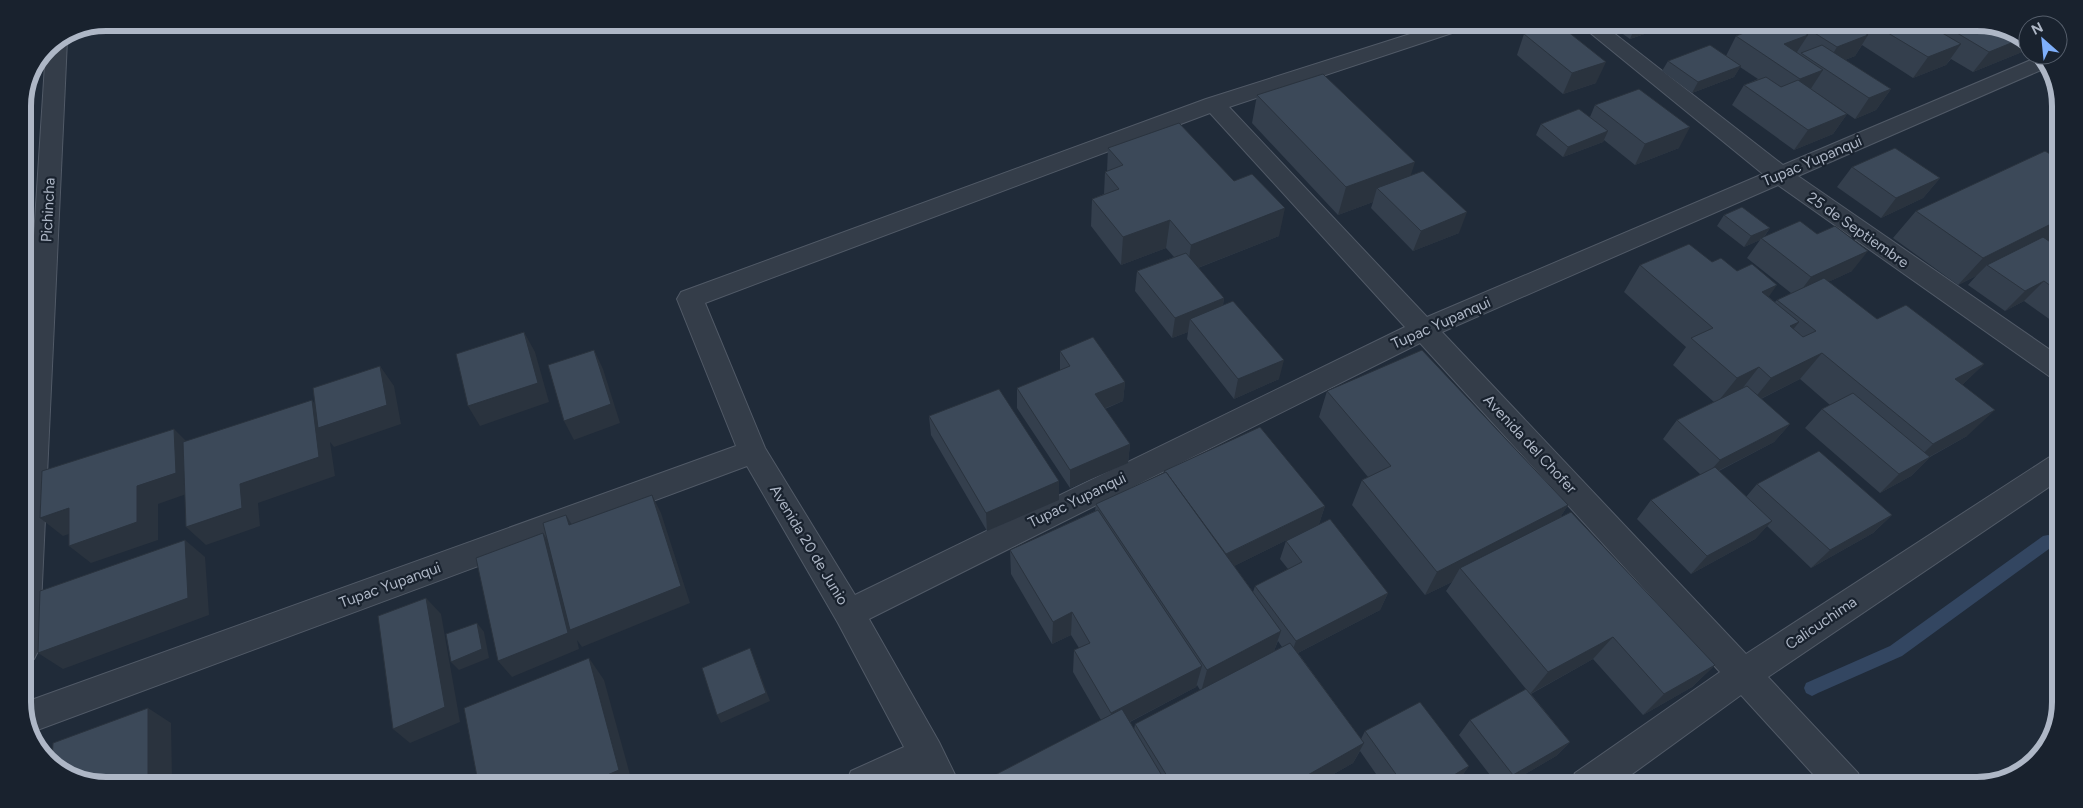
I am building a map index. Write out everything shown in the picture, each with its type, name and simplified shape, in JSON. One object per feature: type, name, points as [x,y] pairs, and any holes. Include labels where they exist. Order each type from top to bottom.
[{"type":"street","points":[[1214,104],[1439,31]]},
{"type":"street","name":"25 de Septiembre","points":[[1598,31],[1780,175],[2052,365]]},
{"type":"street","name":"Pichincha","points":[[31,358],[33,285],[56,51]]},
{"type":"street","name":"Tupac Yupanqui","points":[[849,613],[1424,329],[2036,65]]},
{"type":"street","name":"Avenida 20 de Junio","points":[[935,769],[849,613],[754,452],[690,299],[1214,104]]},
{"type":"street","name":"Avenida del Chofer","points":[[1214,104],[1839,777]]},
{"type":"street","name":"Tupac Yupanqui","points":[[33,716],[754,452]]},
{"type":"street","name":"Calicuchima","points":[[1598,777],[1743,675],[2052,470]]},
{"type":"street","points":[[894,777],[935,769]]},
{"type":"building","points":[[1534,31],[1567,31],[1606,62],[1572,73],[1524,34]]},
{"type":"building","points":[[1749,31],[1802,31],[1808,35],[1784,44],[1823,70],[1800,79],[1736,36]]},
{"type":"building","points":[[1811,31],[1862,31],[1868,35],[1837,47]]},
{"type":"building","points":[[1885,31],[1939,31],[1961,44],[1928,57]]},
{"type":"building","points":[[1954,31],[1987,32],[2001,35],[2014,42],[1989,52]]},
{"type":"building","points":[[1710,45],[1741,66],[1698,82],[1668,61]]},
{"type":"building","points":[[1822,45],[1891,89],[1869,98],[1801,53]]},
{"type":"building","points":[[1323,74],[1415,162],[1346,187],[1257,95]]},
{"type":"building","points":[[1766,77],[1781,87],[1798,80],[1847,114],[1808,130],[1744,85]]},
{"type":"building","points":[[1639,89],[1690,127],[1645,144],[1595,105]]},
{"type":"building","points":[[1579,109],[1608,131],[1568,147],[1541,124]]},
{"type":"building","points":[[1179,123],[1234,181],[1252,174],[1285,208],[1191,245],[1170,220],[1123,237],[1092,199],[1119,189],[1105,172],[1123,165],[1108,148]]},
{"type":"building","points":[[1895,148],[1940,178],[1896,198],[1852,167]]},
{"type":"building","points":[[2045,151],[2052,155],[2052,224],[1983,258],[1916,211]]},
{"type":"building","points":[[1423,171],[1467,212],[1421,231],[1377,188]]},
{"type":"building","points":[[1742,207],[1770,228],[1751,236],[1724,215]]},
{"type":"building","points":[[1800,221],[1817,234],[1835,226],[1868,251],[1811,277],[1761,238]]},
{"type":"building","points":[[2043,237],[2052,243],[2052,287],[2044,281],[2025,291],[1987,265]]},
{"type":"building","points":[[1689,244],[1712,262],[1721,258],[1737,271],[1752,264],[1777,285],[1762,292],[1799,322],[1790,326],[1803,337],[1816,331],[1777,300],[1824,278],[1877,319],[1906,305],[1984,364],[1955,379],[1995,410],[1933,444],[1822,353],[1771,378],[1759,367],[1737,378],[1691,338],[1713,328],[1640,265]]},
{"type":"building","points":[[1186,253],[1224,298],[1175,318],[1137,271]]},
{"type":"building","points":[[1233,301],[1284,360],[1238,379],[1190,319]]},
{"type":"building","points":[[524,332],[538,383],[468,406],[456,354]]},
{"type":"building","points":[[1093,337],[1125,382],[1095,394],[1130,444],[1070,470],[1017,388],[1070,366],[1060,351]]},
{"type":"building","points":[[594,350],[611,404],[564,421],[548,365]]},
{"type":"building","points":[[1422,350],[1568,505],[1437,572],[1362,480],[1391,466],[1327,391]]},
{"type":"building","points":[[380,366],[387,405],[318,428],[313,388]]},
{"type":"building","points":[[1747,386],[1790,424],[1720,460],[1677,420]]},
{"type":"building","points":[[999,389],[1059,481],[986,513],[929,416]]},
{"type":"building","points":[[1853,393],[1930,457],[1899,474],[1822,409]]},
{"type":"building","points":[[312,400],[319,457],[240,484],[242,508],[186,527],[183,442]]},
{"type":"building","points":[[1260,427],[1325,506],[1226,554],[1164,471]]},
{"type":"building","points":[[174,429],[176,473],[137,486],[137,522],[69,546],[69,508],[40,518],[42,471]]},
{"type":"building","points":[[1819,451],[1892,515],[1830,550],[1757,484]]},
{"type":"building","points":[[1715,467],[1772,521],[1707,556],[1651,500]]},
{"type":"building","points":[[1166,472],[1281,631],[1207,670],[1096,504]]},
{"type":"building","points":[[652,495],[681,586],[570,630],[543,523],[566,515],[569,525]]},
{"type":"building","points":[[1098,510],[1202,666],[1111,713],[1074,650],[1090,643],[1072,612],[1053,622],[1010,550]]},
{"type":"building","points":[[1571,512],[1715,665],[1664,694],[1613,637],[1548,672],[1460,568]]},
{"type":"building","points":[[1330,519],[1388,593],[1296,641],[1255,586],[1302,562],[1286,541]]},
{"type":"building","points":[[543,533],[568,633],[498,661],[476,558]]},
{"type":"building","points":[[185,540],[188,598],[38,653],[40,591]]},
{"type":"building","points":[[426,598],[445,707],[393,729],[378,616]]},
{"type":"building","points":[[477,623],[482,649],[451,662],[446,634]]},
{"type":"building","points":[[1290,643],[1364,743],[1304,777],[1168,777],[1135,724]]},
{"type":"building","points":[[750,648],[766,693],[717,715],[702,668]]},
{"type":"building","points":[[589,658],[619,770],[603,777],[477,777],[464,708]]},
{"type":"building","points":[[1526,689],[1570,742],[1513,775],[1470,720]]},
{"type":"building","points":[[1420,702],[1469,766],[1451,777],[1398,777],[1365,731]]},
{"type":"building","points":[[148,708],[148,777],[106,777],[82,773],[64,764],[53,755],[53,743]]},
{"type":"building","points":[[1122,709],[1163,777],[991,777]]},
{"type":"waterway","points":[[1812,688],[1896,651],[2048,541]]}]
